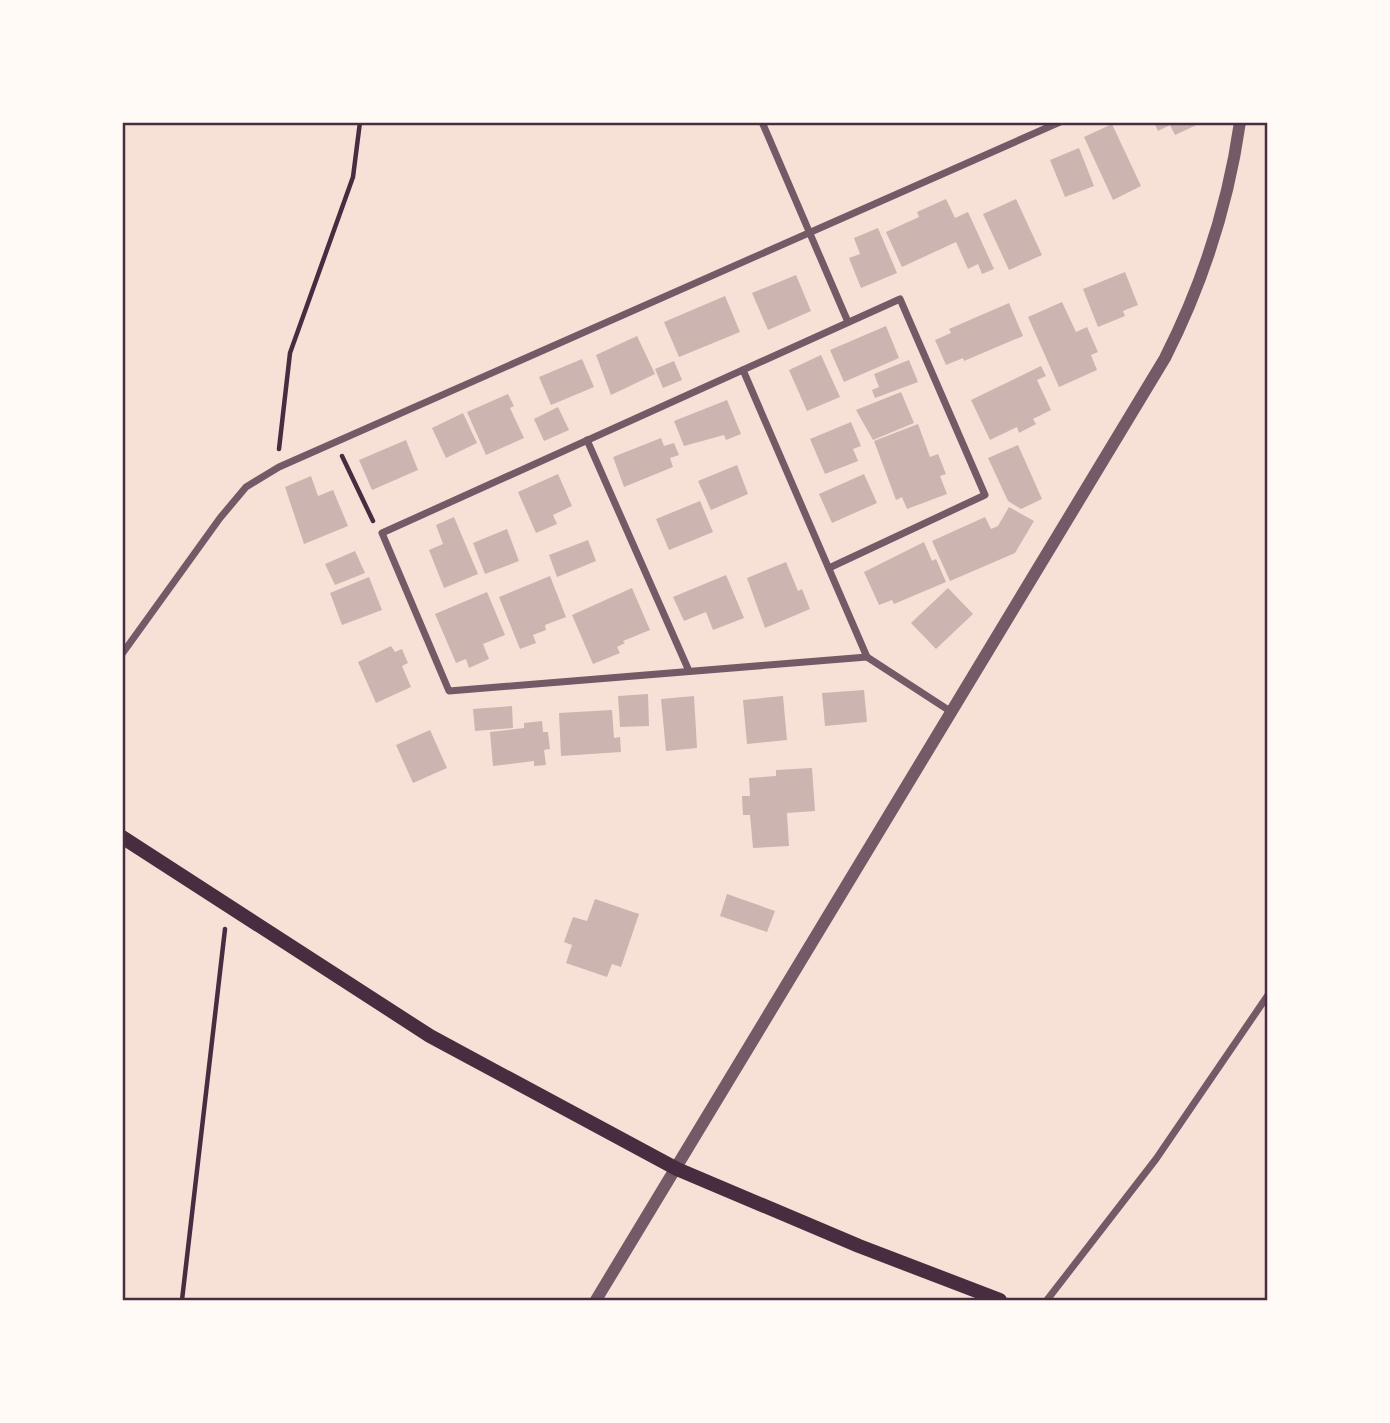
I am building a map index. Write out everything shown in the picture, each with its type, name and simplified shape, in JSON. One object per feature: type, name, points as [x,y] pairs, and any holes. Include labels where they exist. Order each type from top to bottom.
[{"type":"main road","points":[[122,837],[430,1036],[677,1169],[859,1246],[1000,1300]]},
{"type":"street","points":[[762,122],[848,322]]},
{"type":"street","points":[[122,654],[220,517],[246,487],[279,467],[810,235],[1060,122]]},
{"type":"street","points":[[596,1300],[1132,418],[1192,305],[1209,258],[1231,177],[1240,122]]},
{"type":"street","points":[[829,568],[985,495],[900,299],[382,533],[449,691],[867,657]]},
{"type":"street","points":[[743,370],[867,657],[953,713]]},
{"type":"street","points":[[587,440],[689,671]]},
{"type":"street","points":[[1047,1300],[1156,1160],[1268,995]]},
{"type":"path","points":[[279,467],[279,430],[290,353],[353,177],[360,122]]},
{"type":"path","points":[[336,442],[371,518],[382,533]]},
{"type":"path","points":[[182,1300],[229,904]]},
{"type":"building","points":[[1154,122],[1203,122],[1175,135],[1170,125],[1158,131]]},
{"type":"building","points":[[1112,124],[1141,186],[1113,200],[1084,137]]},
{"type":"building","points":[[1079,148],[1094,186],[1065,197],[1050,160]]},
{"type":"building","points":[[946,199],[955,218],[968,212],[994,269],[982,274],[978,264],[968,269],[956,242],[902,267],[886,232],[919,217],[917,212]]},
{"type":"building","points":[[1016,199],[1042,255],[1009,270],[983,214]]},
{"type":"building","points":[[878,228],[897,273],[861,288],[849,258],[860,254],[854,238]]},
{"type":"building","points":[[1125,272],[1138,305],[1123,311],[1125,316],[1098,327],[1083,289]]},
{"type":"building","points":[[796,275],[811,311],[768,330],[752,293]]},
{"type":"building","points":[[725,296],[740,332],[679,357],[664,322]]},
{"type":"building","points":[[1062,302],[1076,332],[1087,327],[1098,352],[1091,355],[1097,370],[1059,387],[1028,317]]},
{"type":"building","points":[[1009,303],[1023,336],[964,361],[963,358],[946,365],[935,340],[951,333],[949,329]]},
{"type":"building","points":[[886,326],[899,358],[844,382],[830,350]]},
{"type":"building","points":[[637,336],[655,374],[611,395],[596,355]]},
{"type":"building","points":[[821,355],[840,397],[807,411],[789,370]]},
{"type":"building","points":[[582,359],[594,387],[551,405],[539,377]]},
{"type":"building","points":[[909,360],[918,382],[875,398],[872,390],[879,387],[874,374]]},
{"type":"building","points":[[674,361],[682,380],[663,388],[655,369]]},
{"type":"building","points":[[1041,366],[1046,376],[1037,380],[1051,410],[1033,419],[1036,424],[1019,433],[1017,427],[990,440],[971,400]]},
{"type":"building","points":[[901,392],[914,423],[873,440],[856,410]]},
{"type":"building","points":[[508,394],[514,406],[510,408],[524,438],[486,455],[467,412]]},
{"type":"building","points":[[727,400],[741,434],[726,440],[724,435],[684,446],[674,421]]},
{"type":"building","points":[[558,407],[569,430],[544,441],[534,419]]},
{"type":"building","points":[[463,413],[477,443],[446,458],[432,428]]},
{"type":"building","points":[[851,422],[861,446],[853,449],[858,461],[825,474],[810,439]]},
{"type":"building","points":[[918,424],[930,457],[938,454],[946,474],[940,476],[947,494],[907,509],[902,497],[896,500],[874,441]]},
{"type":"building","points":[[661,438],[664,446],[674,443],[679,455],[670,458],[673,467],[624,487],[613,457]]},
{"type":"building","points":[[406,440],[418,470],[372,490],[359,460]]},
{"type":"building","points":[[1018,445],[1042,499],[1021,509],[1008,501],[988,458]]},
{"type":"building","points":[[737,465],[748,494],[711,510],[698,481]]},
{"type":"building","points":[[558,474],[572,506],[553,515],[557,524],[536,533],[518,492]]},
{"type":"building","points":[[864,474],[877,503],[832,523],[819,494]]},
{"type":"building","points":[[311,476],[318,496],[333,490],[348,526],[304,544],[285,487]]},
{"type":"building","points":[[700,501],[713,532],[669,550],[656,519]]},
{"type":"building","points":[[1009,507],[1034,521],[1015,553],[950,581],[932,541],[985,517],[991,529],[998,526]]},
{"type":"building","points":[[454,517],[478,574],[444,588],[429,550],[443,544],[436,525]]},
{"type":"building","points":[[507,529],[519,561],[485,574],[473,543]]},
{"type":"building","points":[[588,540],[596,561],[557,577],[549,555]]},
{"type":"building","points":[[924,542],[932,561],[936,559],[946,582],[894,604],[892,600],[879,605],[864,572]]},
{"type":"building","points":[[355,551],[365,573],[335,585],[325,564]]},
{"type":"building","points":[[786,562],[798,591],[802,589],[810,609],[765,628],[747,578]]},
{"type":"building","points":[[726,575],[744,618],[713,630],[706,612],[684,621],[673,597]]},
{"type":"building","points":[[550,576],[566,617],[545,625],[546,630],[533,635],[536,643],[520,649],[499,597]]},
{"type":"building","points":[[369,577],[382,610],[342,625],[330,593]]},
{"type":"building","points":[[632,588],[650,630],[623,641],[625,643],[617,647],[620,653],[593,664],[572,615]]},
{"type":"building","points":[[948,588],[973,614],[936,649],[911,623]]},
{"type":"building","points":[[487,592],[505,635],[483,644],[489,659],[469,668],[466,659],[456,663],[435,614]]},
{"type":"building","points":[[391,646],[395,652],[402,649],[408,663],[402,666],[411,687],[376,703],[358,662]]},
{"type":"building","points":[[864,690],[867,722],[825,726],[822,693]]},
{"type":"building","points":[[648,694],[649,726],[620,727],[618,696]]},
{"type":"building","points":[[694,696],[697,748],[666,751],[661,699]]},
{"type":"building","points":[[783,696],[787,740],[747,744],[743,700]]},
{"type":"building","points":[[512,706],[513,728],[475,731],[473,709]]},
{"type":"building","points":[[612,710],[614,738],[620,737],[621,752],[561,756],[559,713]]},
{"type":"building","points":[[542,721],[543,732],[548,732],[550,749],[544,750],[546,765],[534,766],[534,761],[493,766],[490,732],[524,728],[524,723]]},
{"type":"building","points":[[430,730],[447,768],[413,783],[396,745]]},
{"type":"building","points":[[812,768],[815,811],[787,813],[789,846],[753,848],[750,815],[743,815],[742,796],[750,796],[749,778],[776,776],[776,770]]},
{"type":"building","points":[[727,894],[775,911],[767,932],[720,916]]},
{"type":"building","points":[[595,899],[639,914],[621,967],[612,964],[607,977],[566,963],[572,945],[564,942],[573,917],[587,921]]}]
